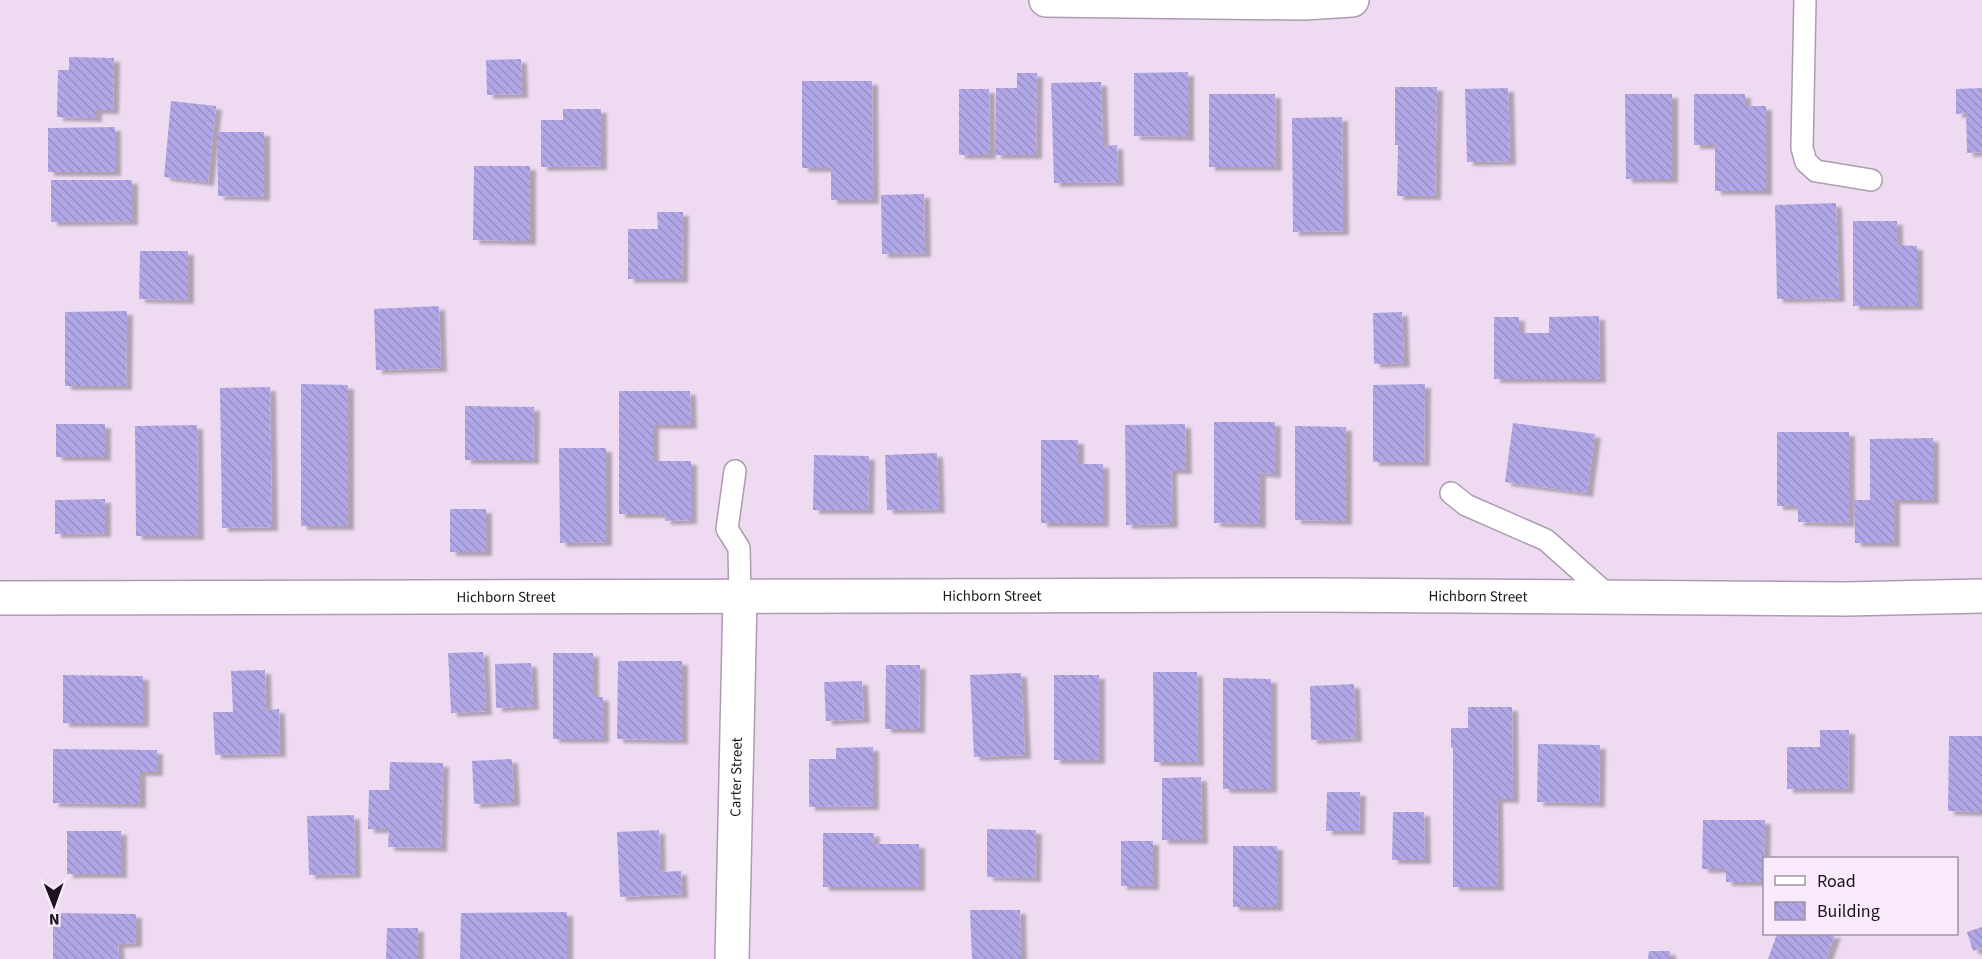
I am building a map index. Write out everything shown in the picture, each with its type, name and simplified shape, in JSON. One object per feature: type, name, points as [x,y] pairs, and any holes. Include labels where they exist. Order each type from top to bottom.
[{"type":"street","points":[[1046,0],[1352,0]]},
{"type":"street","name":"Hichborn Street","points":[[0,598],[1316,595],[1846,599],[1982,596]]},
{"type":"street","name":"Carter Street","points":[[732,959],[740,597]]},
{"type":"lane","points":[[1805,0],[1802,148],[1806,162],[1816,171],[1871,180]]},
{"type":"lane","points":[[735,471],[727,529],[739,548],[740,597]]},
{"type":"lane","points":[[1451,493],[1466,505],[1546,540],[1610,597]]},
{"type":"building","points":[[69,57],[114,58],[113,110],[96,110],[96,118],[57,117],[58,70],[69,70]]},
{"type":"building","points":[[521,59],[522,94],[487,95],[486,60]]},
{"type":"building","points":[[1188,72],[1188,137],[1134,136],[1134,73]]},
{"type":"building","points":[[1017,73],[1037,73],[1036,155],[995,155],[996,88],[1017,88]]},
{"type":"building","points":[[802,81],[872,81],[873,200],[831,200],[831,168],[802,168]]},
{"type":"building","points":[[1101,82],[1103,146],[1117,145],[1118,182],[1054,183],[1051,83]]},
{"type":"building","points":[[1395,87],[1437,87],[1435,196],[1397,196],[1398,145],[1395,145]]},
{"type":"building","points":[[1508,88],[1510,161],[1467,162],[1465,89]]},
{"type":"building","points":[[1982,88],[1982,152],[1967,153],[1966,113],[1956,114],[1956,89]]},
{"type":"building","points":[[959,89],[989,89],[990,155],[959,155]]},
{"type":"building","points":[[1209,94],[1275,94],[1276,167],[1209,167]]},
{"type":"building","points":[[1625,94],[1672,94],[1672,179],[1626,179]]},
{"type":"building","points":[[1694,94],[1745,94],[1745,106],[1766,106],[1766,191],[1715,191],[1715,145],[1694,145]]},
{"type":"building","points":[[171,101],[216,106],[208,182],[164,177]]},
{"type":"building","points":[[563,109],[601,109],[601,166],[541,167],[541,120],[563,120]]},
{"type":"building","points":[[1342,117],[1343,231],[1293,232],[1292,118]]},
{"type":"building","points":[[115,127],[115,172],[48,172],[48,128]]},
{"type":"building","points":[[217,132],[264,132],[264,197],[218,196]]},
{"type":"building","points":[[474,166],[530,166],[530,241],[473,240]]},
{"type":"building","points":[[51,180],[132,180],[132,221],[51,222]]},
{"type":"building","points":[[924,194],[925,253],[882,254],[881,195]]},
{"type":"building","points":[[1836,203],[1839,298],[1777,299],[1775,205]]},
{"type":"building","points":[[657,212],[683,212],[682,279],[628,279],[628,229],[658,229]]},
{"type":"building","points":[[1853,221],[1897,221],[1897,245],[1917,246],[1917,306],[1853,306]]},
{"type":"building","points":[[140,251],[188,251],[188,300],[139,299]]},
{"type":"building","points":[[439,306],[441,368],[376,370],[374,309]]},
{"type":"building","points":[[127,311],[126,386],[65,386],[65,312]]},
{"type":"building","points":[[1402,312],[1404,363],[1374,364],[1373,313]]},
{"type":"building","points":[[1599,316],[1600,379],[1494,379],[1494,317],[1519,317],[1519,333],[1549,333],[1549,317]]},
{"type":"building","points":[[301,384],[348,385],[348,526],[301,526]]},
{"type":"building","points":[[1425,384],[1424,462],[1373,462],[1373,385]]},
{"type":"building","points":[[270,387],[272,527],[222,528],[220,388]]},
{"type":"building","points":[[619,391],[690,391],[691,425],[653,425],[653,461],[691,461],[691,520],[665,521],[665,514],[619,514]]},
{"type":"building","points":[[465,406],[534,407],[533,460],[465,460]]},
{"type":"building","points":[[1214,422],[1275,422],[1275,474],[1260,473],[1260,524],[1214,523]]},
{"type":"building","points":[[1513,423],[1595,434],[1587,493],[1505,482]]},
{"type":"building","points":[[56,424],[105,424],[105,457],[56,457]]},
{"type":"building","points":[[1185,424],[1186,470],[1171,470],[1172,524],[1126,525],[1125,425]]},
{"type":"building","points":[[197,425],[198,536],[136,536],[135,426]]},
{"type":"building","points":[[1295,426],[1346,427],[1346,521],[1295,520]]},
{"type":"building","points":[[1777,432],[1849,432],[1849,523],[1798,522],[1798,506],[1777,506]]},
{"type":"building","points":[[1933,438],[1933,500],[1894,500],[1894,543],[1855,543],[1854,500],[1870,500],[1870,439]]},
{"type":"building","points":[[1041,440],[1078,440],[1078,464],[1103,464],[1103,523],[1041,523]]},
{"type":"building","points":[[559,448],[606,448],[606,542],[560,543]]},
{"type":"building","points":[[937,453],[939,509],[887,510],[885,455]]},
{"type":"building","points":[[814,455],[869,456],[868,510],[813,510]]},
{"type":"building","points":[[105,499],[105,533],[55,534],[55,500]]},
{"type":"building","points":[[450,509],[486,509],[486,552],[450,552]]},
{"type":"building","points":[[483,652],[486,711],[451,713],[448,653]]},
{"type":"building","points":[[553,653],[593,653],[593,697],[603,697],[603,739],[553,739]]},
{"type":"building","points":[[618,661],[682,661],[682,740],[617,739]]},
{"type":"building","points":[[531,663],[533,706],[496,708],[495,664]]},
{"type":"building","points":[[886,665],[920,665],[919,729],[885,729]]},
{"type":"building","points":[[265,670],[266,710],[279,709],[280,753],[215,755],[213,712],[233,712],[231,671]]},
{"type":"building","points":[[1153,672],[1197,672],[1198,762],[1154,762]]},
{"type":"building","points":[[1021,673],[1025,755],[974,757],[970,675]]},
{"type":"building","points":[[63,675],[143,676],[143,723],[63,723]]},
{"type":"building","points":[[1054,675],[1099,675],[1099,760],[1054,760]]},
{"type":"building","points":[[1223,678],[1271,679],[1271,789],[1223,789]]},
{"type":"building","points":[[862,681],[864,719],[826,721],[824,682]]},
{"type":"building","points":[[1354,684],[1356,738],[1311,740],[1310,686]]},
{"type":"building","points":[[1468,707],[1512,707],[1513,799],[1497,799],[1498,887],[1453,887],[1451,728],[1468,728]]},
{"type":"building","points":[[1820,730],[1849,730],[1848,789],[1787,789],[1787,747],[1820,747]]},
{"type":"building","points":[[1949,736],[1982,736],[1982,812],[1948,811]]},
{"type":"building","points":[[1538,744],[1600,745],[1599,803],[1537,802]]},
{"type":"building","points":[[873,747],[873,806],[809,807],[809,759],[836,759],[836,748]]},
{"type":"building","points":[[53,749],[157,750],[157,772],[140,772],[140,804],[53,803]]},
{"type":"building","points":[[512,759],[514,802],[474,804],[472,761]]},
{"type":"building","points":[[390,762],[443,763],[441,848],[388,847],[389,829],[368,829],[369,790],[389,790]]},
{"type":"building","points":[[1201,777],[1202,840],[1162,840],[1162,778]]},
{"type":"building","points":[[1327,792],[1360,792],[1359,831],[1326,831]]},
{"type":"building","points":[[1393,812],[1424,812],[1425,860],[1392,860]]},
{"type":"building","points":[[354,815],[355,874],[309,875],[307,816]]},
{"type":"building","points":[[1703,820],[1765,820],[1763,882],[1726,882],[1726,869],[1702,869]]},
{"type":"building","points":[[987,829],[1036,830],[1035,878],[987,877]]},
{"type":"building","points":[[659,830],[660,872],[681,871],[682,894],[620,897],[617,832]]},
{"type":"building","points":[[67,831],[121,831],[121,874],[67,874]]},
{"type":"building","points":[[823,833],[874,833],[873,844],[919,844],[919,887],[823,887]]},
{"type":"building","points":[[1121,841],[1153,841],[1153,886],[1121,886]]},
{"type":"building","points":[[1233,846],[1277,846],[1277,907],[1233,907]]},
{"type":"building","points":[[970,910],[1020,910],[1021,959],[972,959]]},
{"type":"building","points":[[567,912],[567,959],[460,959],[461,913]]},
{"type":"building","points":[[53,913],[136,914],[136,943],[118,944],[119,959],[53,959]]},
{"type":"building","points":[[1982,927],[1982,948],[1973,951],[1967,932]]},
{"type":"building","points":[[387,928],[418,928],[418,959],[386,959]]},
{"type":"building","points":[[1777,935],[1835,935],[1826,959],[1768,959]]},
{"type":"building","points":[[1649,951],[1670,951],[1670,959],[1648,959]]}]
